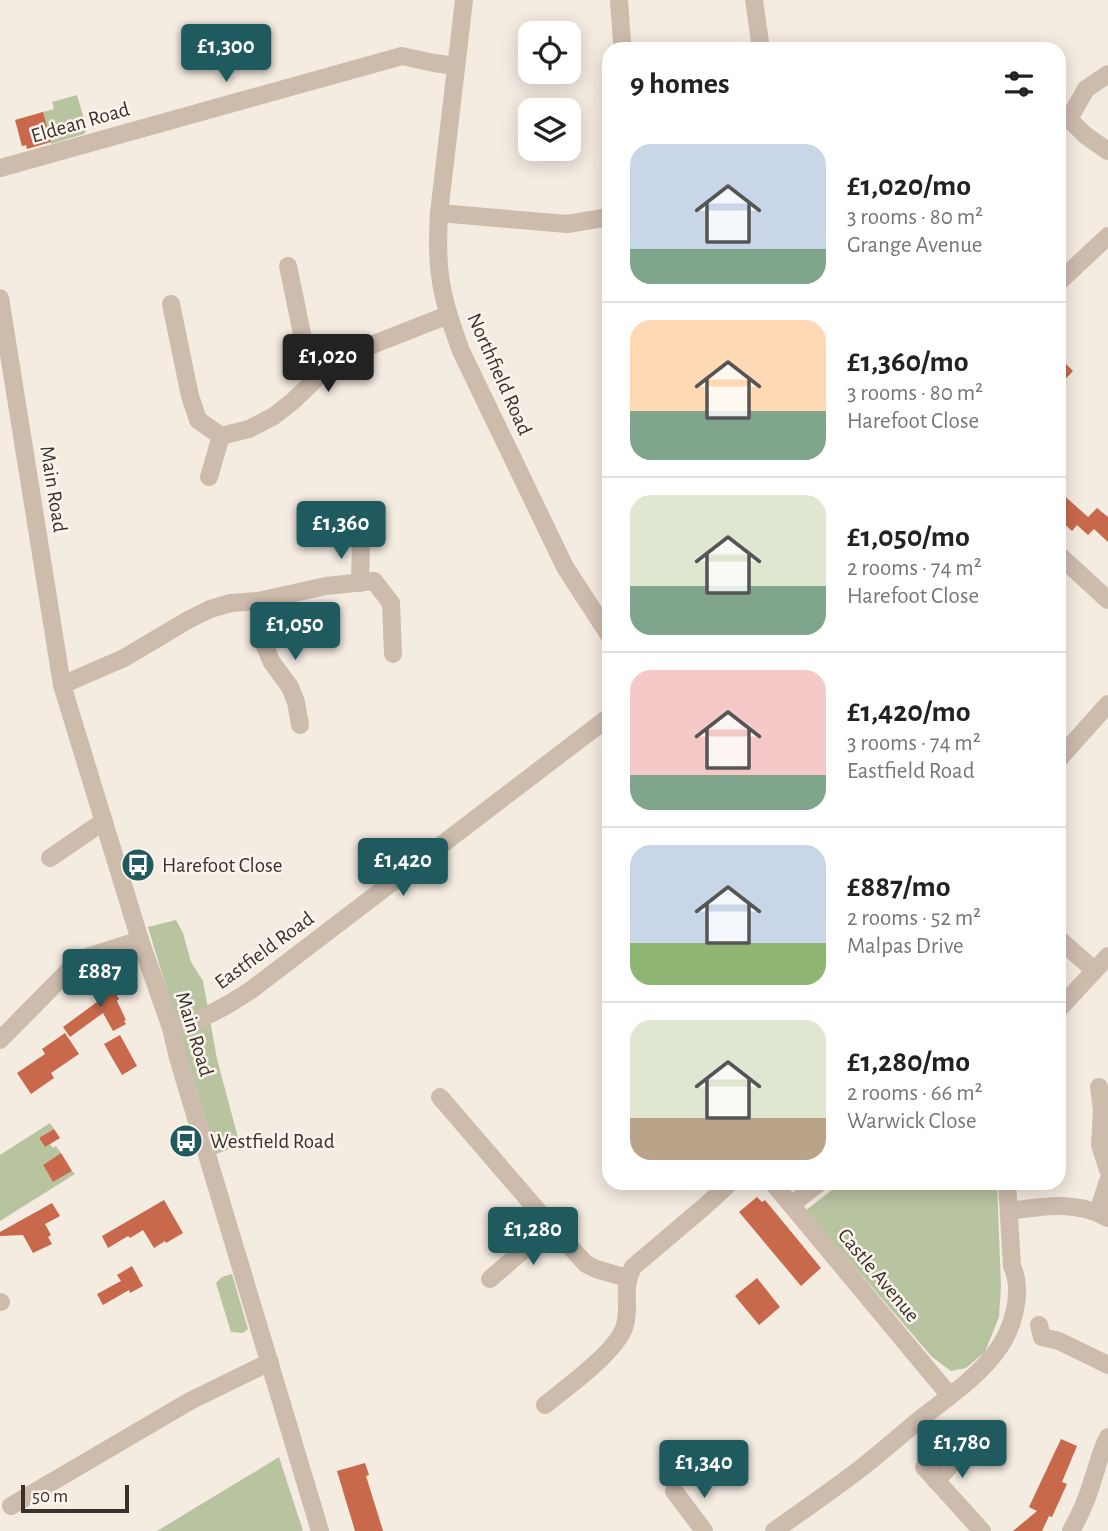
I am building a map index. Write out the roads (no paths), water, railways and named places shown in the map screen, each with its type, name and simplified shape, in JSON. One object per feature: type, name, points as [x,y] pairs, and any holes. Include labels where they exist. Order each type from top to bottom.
[{"type":"street","name":"Northfield Road","points":[[464,0],[439,213],[440,277],[448,315],[461,351],[565,567],[602,624]]},
{"type":"street","points":[[619,0],[622,42]]},
{"type":"street","points":[[754,0],[760,42]]},
{"type":"street","name":"Eldean Road","points":[[0,168],[402,55],[434,64],[456,66]]},
{"type":"street","points":[[1066,114],[1086,89],[1108,74]]},
{"type":"street","points":[[1066,119],[1108,151]]},
{"type":"street","points":[[439,213],[567,224],[602,217]]},
{"type":"street","points":[[1066,275],[1108,236]]},
{"type":"street","points":[[288,266],[306,353],[321,374]]},
{"type":"street","name":"Main Road","points":[[0,298],[62,685],[140,940],[171,1028],[320,1531]]},
{"type":"street","points":[[171,304],[190,396],[198,420],[221,436],[249,429],[274,416],[321,374],[364,348],[448,315]]},
{"type":"street","points":[[209,477],[221,436]]},
{"type":"street","points":[[360,583],[361,540]]},
{"type":"street","points":[[1066,561],[1108,600]]},
{"type":"street","points":[[62,685],[124,657],[210,609],[326,586],[374,581],[391,603],[393,654]]},
{"type":"street","points":[[258,601],[263,641],[271,661],[296,702],[300,725]]},
{"type":"street","points":[[1066,751],[1108,704]]},
{"type":"street","name":"Eastfield Road","points":[[171,1028],[208,1015],[251,990],[602,722]]},
{"type":"street","points":[[50,858],[104,821]]},
{"type":"street","points":[[0,1040],[73,966],[87,957],[140,940]]},
{"type":"street","points":[[1066,945],[1094,970]]},
{"type":"street","points":[[1066,1001],[1108,956]]},
{"type":"street","points":[[1099,1087],[1105,1110],[1100,1145],[1108,1170]]},
{"type":"street","points":[[440,1097],[586,1264],[627,1278]]},
{"type":"street","points":[[1009,1211],[1074,1206],[1103,1215],[1108,1181]]},
{"type":"street","points":[[545,1405],[611,1350],[621,1338],[626,1323],[627,1278],[633,1267],[722,1190]]},
{"type":"street","name":"Castle Avenue","points":[[779,1190],[950,1396]]},
{"type":"street","points":[[791,1205],[810,1190]]},
{"type":"street","points":[[774,1531],[849,1477],[950,1396],[996,1352],[1012,1321],[1016,1301],[1017,1277],[1012,1266],[1008,1190]]},
{"type":"street","points":[[490,1279],[551,1226]]},
{"type":"street","points":[[1040,1325],[1042,1336],[1059,1341],[1108,1365]]},
{"type":"street","points":[[11,1506],[190,1401],[270,1362]]},
{"type":"street","points":[[1071,1531],[1108,1437]]},
{"type":"street","points":[[961,1454],[930,1474],[982,1531]]},
{"type":"street","points":[[674,1491],[704,1531]]},
{"type":"place","name":"Harefoot Close","points":[[138,865]]},
{"type":"place","name":"Westfield Road","points":[[186,1141]]}]
